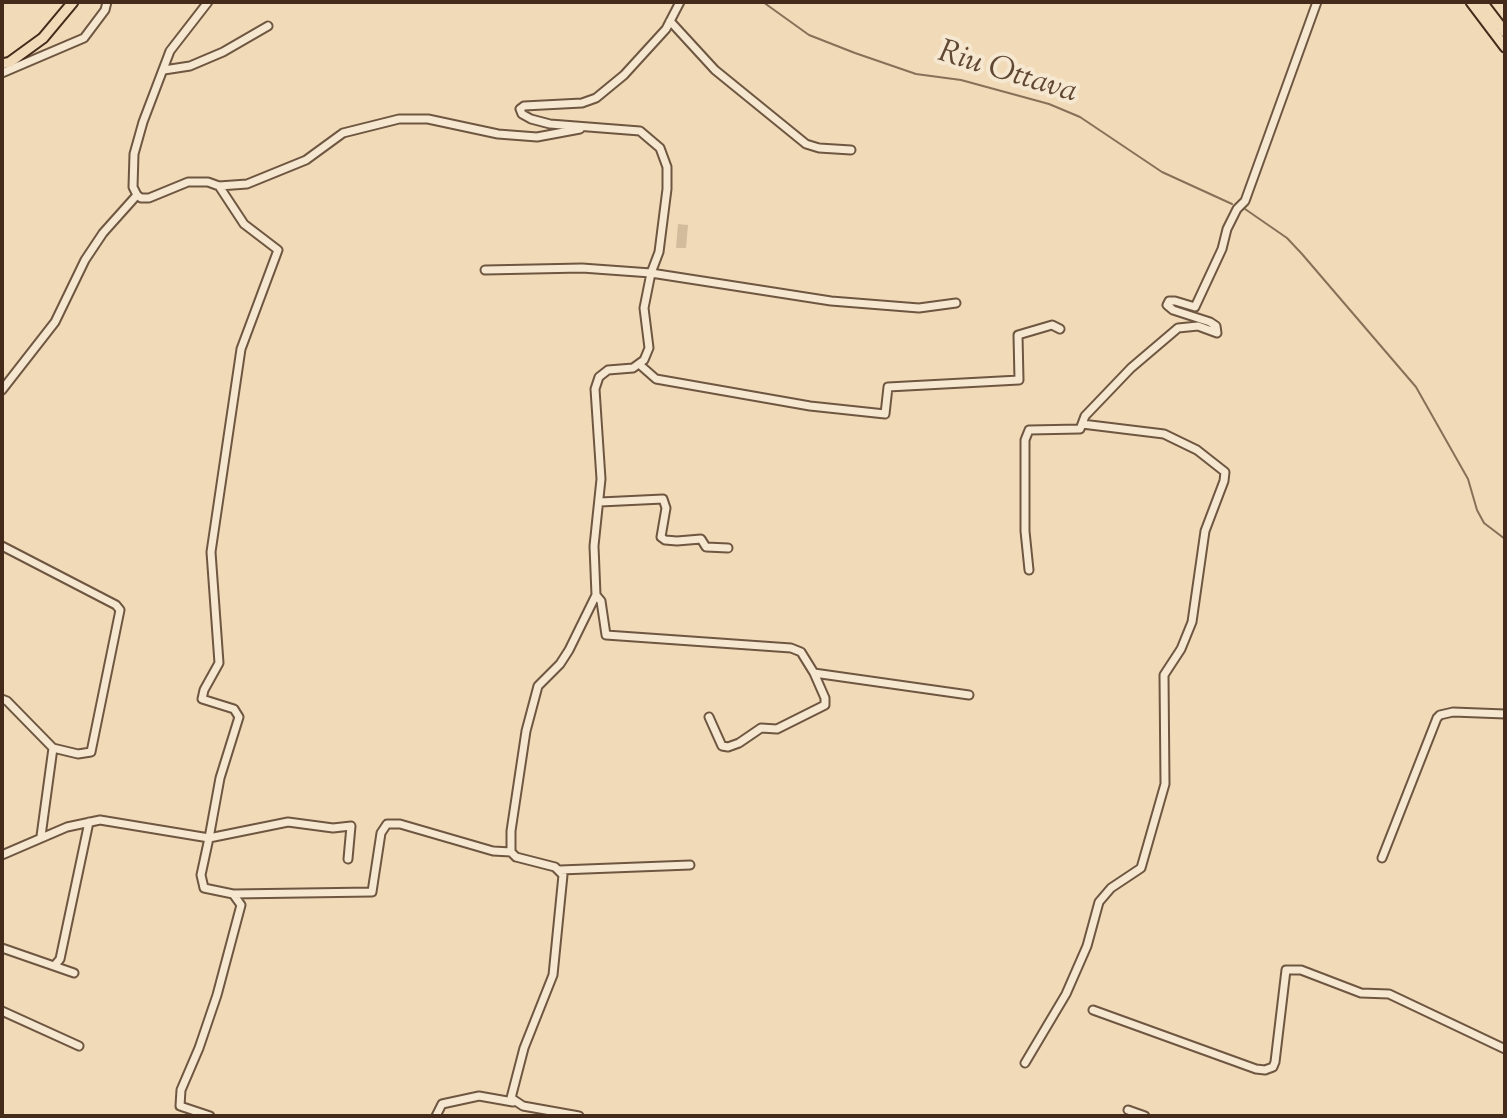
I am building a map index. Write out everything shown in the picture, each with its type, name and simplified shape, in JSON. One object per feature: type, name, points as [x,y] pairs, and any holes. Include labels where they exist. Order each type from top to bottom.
[{"type":"main road","points":[[2,64],[10,62],[43,38],[73,2]]},
{"type":"main road","points":[[1471,2],[1505,47]]},
{"type":"main road","points":[[1482,2],[1505,32]]},
{"type":"street","points":[[2,73],[84,38],[105,10],[107,2]]},
{"type":"street","points":[[208,2],[170,51],[143,122],[134,154],[133,187],[141,198],[149,198],[188,182],[208,182],[219,186],[247,184],[306,160],[343,133],[399,119],[428,119],[498,134],[537,137],[584,128],[640,131],[660,148],[667,167],[659,252],[644,308],[649,348],[644,360],[633,368],[608,370],[599,377],[595,389],[601,479],[594,546],[596,595],[569,650],[538,686],[517,784],[511,852]]},
{"type":"street","points":[[584,128],[531,119],[520,109],[524,106],[582,103],[596,98],[624,75],[666,29],[680,2]]},
{"type":"street","points":[[1029,570],[1025,531],[1025,440],[1029,430],[1080,429],[1085,416],[1131,368],[1178,328],[1198,326],[1217,333],[1216,326],[1210,322],[1173,310],[1167,305],[1169,301],[1175,301],[1195,307],[1222,249],[1227,229],[1237,209],[1245,201],[1317,2]]},
{"type":"street","points":[[670,21],[715,70],[806,144],[851,150]]},
{"type":"street","points":[[164,70],[190,66],[223,52],[268,26]]},
{"type":"street","points":[[219,186],[244,224],[278,250],[241,349],[211,552],[219,663],[202,699],[234,709],[239,717],[220,778],[201,875],[204,888],[233,894],[372,892],[381,833],[387,824],[400,824],[493,851],[511,852],[516,857],[560,870],[690,865]]},
{"type":"street","points":[[2,390],[55,322],[85,260],[103,233],[137,195]]},
{"type":"street","points":[[485,270],[580,268],[651,273],[831,301],[919,308],[956,303]]},
{"type":"street","points":[[639,364],[656,379],[813,407],[885,414],[888,387],[1019,380],[1018,335],[1052,325],[1060,329]]},
{"type":"street","points":[[1025,1063],[1066,994],[1087,946],[1099,902],[1111,888],[1141,868],[1165,784],[1164,675],[1181,649],[1192,622],[1205,531],[1225,472],[1197,450],[1164,434],[1082,424]]},
{"type":"street","points":[[600,502],[663,499],[666,508],[661,537],[677,541],[701,539],[706,547],[728,548]]},
{"type":"street","points":[[2,546],[116,605],[120,610],[91,752],[78,754],[53,748],[2,699]]},
{"type":"street","points":[[596,595],[601,601],[606,635],[791,648],[801,652],[825,698],[825,705],[777,729],[761,728],[728,747],[722,746],[709,717]]},
{"type":"street","points":[[814,673],[969,695]]},
{"type":"street","points":[[1382,858],[1437,718],[1453,712],[1505,714]]},
{"type":"street","points":[[41,836],[53,748]]},
{"type":"street","points":[[2,855],[41,836],[100,820],[209,838],[288,822],[333,828],[351,826],[348,859]]},
{"type":"street","points":[[55,965],[60,959],[89,822]]},
{"type":"street","points":[[514,1102],[511,1098],[524,1048],[553,975],[563,892],[560,870]]},
{"type":"street","points":[[210,1116],[180,1106],[181,1090],[219,988],[241,905],[233,894]]},
{"type":"street","points":[[2,948],[74,973]]},
{"type":"street","points":[[1093,1010],[1265,1070],[1273,1067],[1275,1062],[1286,970],[1301,970],[1361,993],[1389,994],[1505,1049]]},
{"type":"street","points":[[2,1011],[79,1046]]},
{"type":"street","points":[[436,1116],[442,1104],[479,1096],[579,1116]]},
{"type":"street","points":[[1128,1110],[1145,1116]]},
{"type":"shaded area","points":[[678,224],[688,225],[686,248],[676,248]]},
{"type":"waterway","name":"Riu Ottava","points":[[763,2],[809,35],[855,53],[916,74],[961,80],[1049,104],[1080,117],[1162,172],[1232,204]]},
{"type":"waterway","name":"Riu Ottava","points":[[1245,209],[1287,238],[1416,387],[1468,479],[1484,523],[1505,539]]}]
